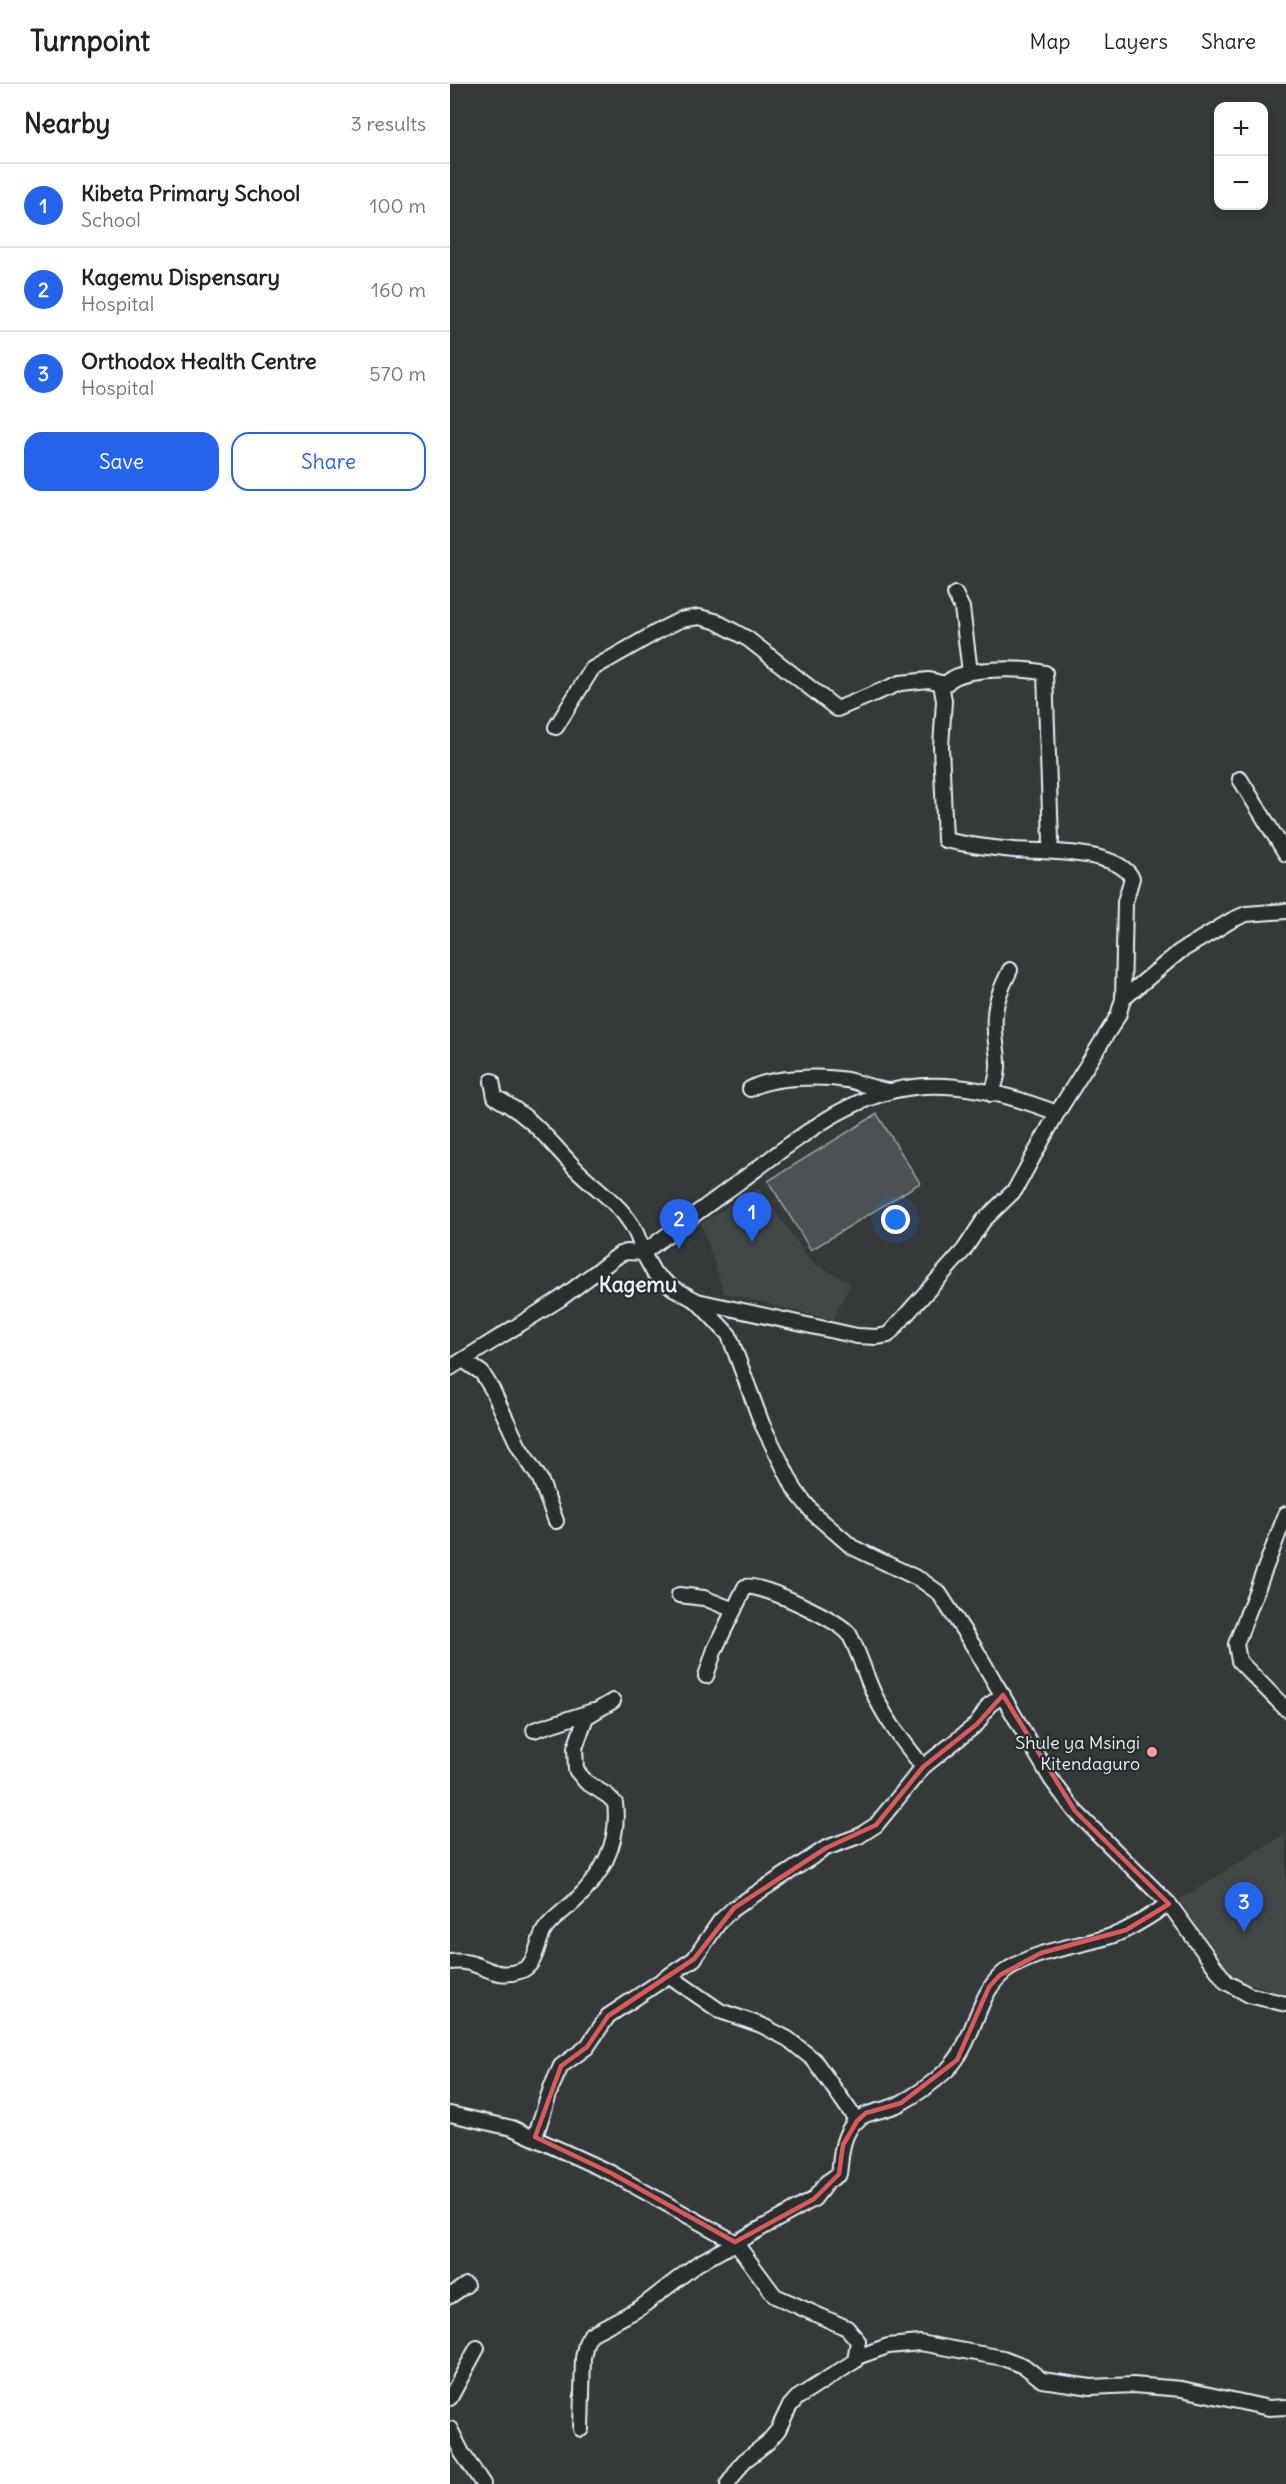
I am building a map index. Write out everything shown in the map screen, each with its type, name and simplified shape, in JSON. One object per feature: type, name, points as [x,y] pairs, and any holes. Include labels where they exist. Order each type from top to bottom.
[{"type":"street","points":[[955,594],[962,608],[970,672]]},
{"type":"street","points":[[556,727],[592,669],[662,629],[691,618],[712,619],[737,632],[777,659],[837,709],[900,683],[929,680],[947,683],[956,675],[970,672],[1026,670],[1045,673],[1051,840],[1048,851]]},
{"type":"street","points":[[492,1081],[495,1097],[536,1124],[580,1173],[615,1204],[632,1226],[654,1274],[673,1288],[697,1301],[857,1336],[888,1335],[964,1250],[983,1221],[1015,1190],[1057,1113],[1118,1016],[1123,999],[1125,902],[1132,884],[1131,875],[1108,860],[945,840],[941,746],[944,701],[941,683]]},
{"type":"street","points":[[1240,779],[1286,854]]},
{"type":"street","points":[[1270,914],[1286,902]]},
{"type":"street","points":[[1123,999],[1179,952],[1232,920],[1246,914],[1286,911]]},
{"type":"street","points":[[991,1094],[999,1071],[994,1030],[996,1003],[1010,970]]},
{"type":"street","points":[[750,1089],[765,1081],[826,1079],[844,1080],[888,1091]]},
{"type":"street","points":[[450,1368],[560,1299],[620,1254],[643,1253],[813,1128],[857,1104],[888,1091],[915,1086],[944,1086],[1034,1104],[1057,1113]]},
{"type":"street","points":[[697,1301],[729,1335],[762,1424],[795,1490],[823,1524],[852,1547],[921,1580],[939,1593],[1065,1798],[1097,1836],[1169,1904],[1226,1982],[1249,1995],[1286,2004]]},
{"type":"street","points":[[463,1360],[482,1373],[492,1389],[522,1451],[540,1479],[556,1521]]},
{"type":"street","points":[[1286,1514],[1236,1644],[1239,1660],[1286,1710]]},
{"type":"street","points":[[706,1676],[744,1589],[750,1585],[784,1598],[845,1630],[890,1723],[923,1767]]},
{"type":"street","points":[[679,1594],[704,1598],[734,1610]]},
{"type":"street","points":[[535,2138],[551,2088],[561,2066],[587,2047],[608,2016],[671,1977],[702,1951],[720,1922],[734,1908],[826,1848],[860,1836],[876,1825],[923,1767],[976,1724],[989,1706],[1003,1695]]},
{"type":"street","points":[[534,1730],[593,1711],[613,1701]]},
{"type":"street","points":[[450,1962],[473,1962],[502,1975],[524,1970],[534,1958],[546,1929],[582,1893],[609,1857],[615,1837],[615,1803],[580,1776],[575,1764],[575,1748],[579,1732],[586,1717],[593,1711]]},
{"type":"street","points":[[581,2428],[583,2358],[587,2340],[596,2331],[640,2308],[697,2264],[814,2199],[827,2182],[839,2174],[843,2145],[849,2128],[866,2113],[901,2103],[934,2082],[952,2066],[966,2045],[989,1987],[1000,1975],[1041,1953],[1126,1930],[1169,1904]]},
{"type":"street","points":[[671,1977],[720,2011],[761,2025],[788,2039],[814,2060],[857,2121]]},
{"type":"street","points":[[450,2114],[483,2120],[535,2138],[611,2173],[735,2242],[766,2288],[775,2296],[853,2333],[858,2342],[853,2363],[797,2398],[789,2407],[778,2430],[767,2443],[744,2460],[728,2484]]},
{"type":"street","points":[[450,2296],[466,2285]]},
{"type":"street","points":[[856,2357],[888,2346],[920,2343],[1003,2358],[1024,2366],[1042,2380],[1091,2387],[1133,2385],[1182,2389],[1269,2408],[1286,2407]]},
{"type":"street","points":[[450,2398],[477,2348]]},
{"type":"street","points":[[450,2429],[462,2453],[483,2484]]},
{"type":"highlighted area","points":[[1003,1695],[1075,1811],[1169,1904],[1126,1930],[1041,1953],[1000,1975],[989,1987],[957,2060],[901,2103],[866,2113],[857,2121],[843,2145],[839,2174],[814,2199],[735,2242],[611,2173],[535,2137],[561,2066],[587,2047],[608,2016],[694,1959],[734,1908],[826,1848],[876,1825],[923,1767],[977,1724]]},
{"type":"shaded area","points":[[877,1114],[920,1183],[811,1250],[768,1181]]},
{"type":"shaded area","points":[[759,1188],[811,1262],[851,1283],[833,1320],[724,1293],[701,1223]]},
{"type":"shaded area","points":[[1286,1833],[1286,1994],[1238,1980],[1224,1965],[1179,1900]]},
{"type":"place","name":"Kibeta Primary School","points":[[752,1242]]},
{"type":"place","name":"Kagemu Dispensary","points":[[679,1249]]},
{"type":"place","name":"Shule ya Msingi Kitendaguro","points":[[1152,1752]]},
{"type":"place","name":"Orthodox Health Centre","points":[[1244,1932]]},
{"type":"district","name":"Kagemu","points":[[638,1284]]}]
